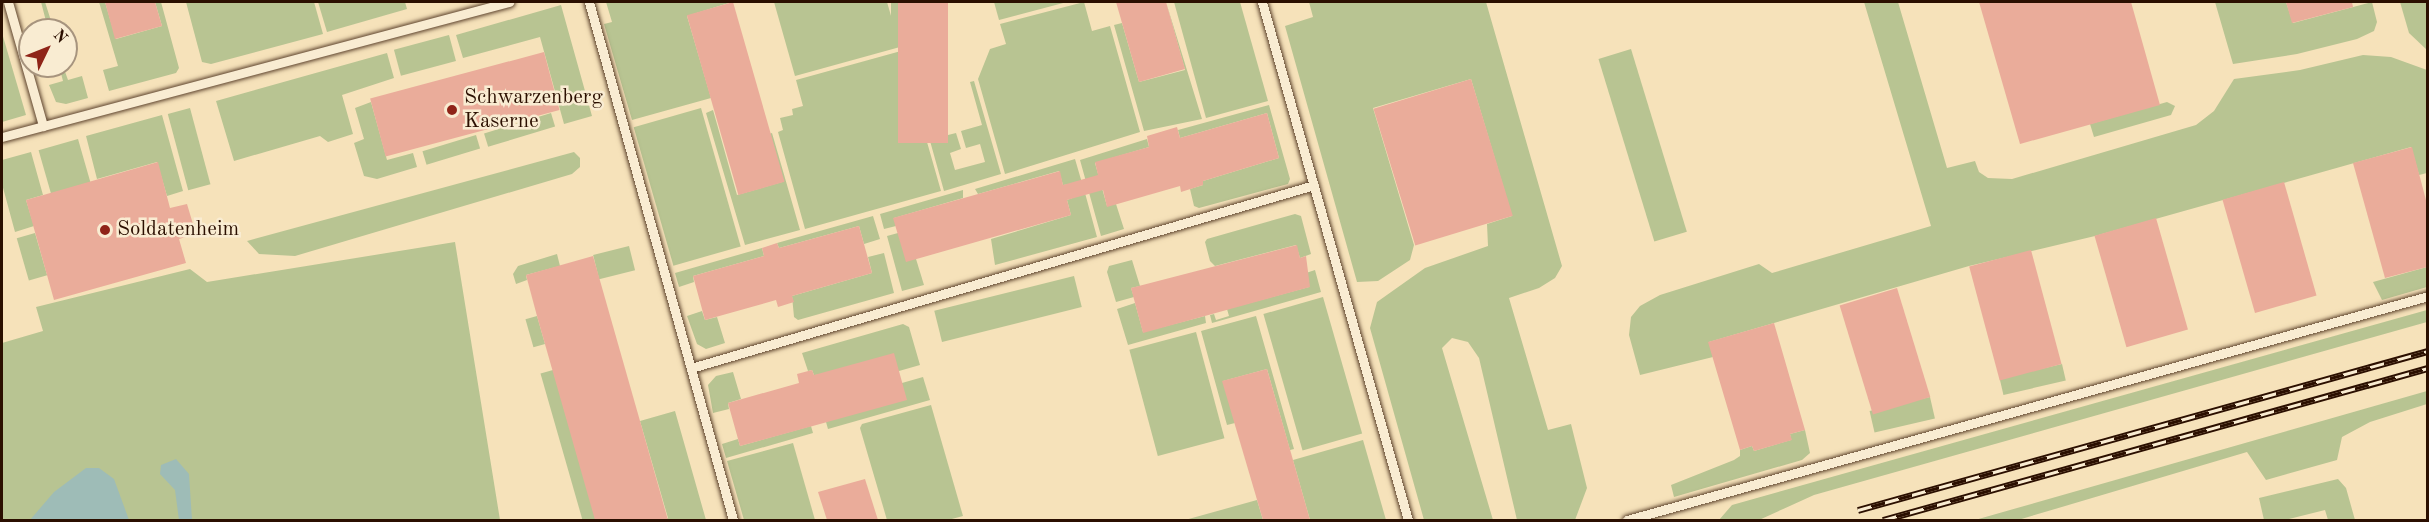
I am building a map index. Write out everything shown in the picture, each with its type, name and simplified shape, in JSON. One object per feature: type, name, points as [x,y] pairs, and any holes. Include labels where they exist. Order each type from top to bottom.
[{"type":"lane","points":[[8,2],[43,126]]},
{"type":"lane","points":[[2,137],[509,2]]},
{"type":"lane","points":[[589,2],[733,520]]},
{"type":"lane","points":[[1262,2],[1408,520]]},
{"type":"lane","points":[[691,368],[1314,185]]},
{"type":"lane","points":[[1627,520],[2427,296]]},
{"type":"green space","points":[[41,2],[45,2],[50,18],[45,18]]},
{"type":"green space","points":[[99,2],[105,2],[116,39],[162,26],[155,2],[161,2],[179,68],[176,73],[109,91],[103,70],[118,66]]},
{"type":"green space","points":[[186,2],[314,2],[323,34],[211,64],[202,62]]},
{"type":"green space","points":[[318,2],[405,2],[407,9],[327,32]]},
{"type":"green space","points":[[606,2],[732,2],[687,16],[711,98],[632,120],[604,24],[612,22]]},
{"type":"green space","points":[[774,2],[887,2],[900,47],[795,76]]},
{"type":"green space","points":[[891,2],[898,2],[898,43],[891,43]]},
{"type":"green space","points":[[994,2],[1067,2],[999,20]]},
{"type":"green space","points":[[1084,2],[1092,31],[1110,26],[1140,132],[1005,174],[978,79],[990,49],[1006,44],[1000,24]]},
{"type":"green space","points":[[1166,2],[1202,119],[1144,131],[1114,25],[1122,23],[1139,82],[1185,70]]},
{"type":"green space","points":[[1174,2],[1240,2],[1268,101],[1206,118]]},
{"type":"green space","points":[[1309,2],[1486,2],[1562,266],[1555,278],[1539,288],[1509,298],[1548,430],[1571,424],[1587,488],[1575,520],[1517,520],[1479,358],[1468,342],[1452,338],[1442,348],[1493,520],[1424,520],[1370,328],[1377,302],[1425,268],[1488,246],[1487,224],[1512,216],[1471,79],[1373,108],[1414,245],[1410,260],[1378,281],[1357,282],[1285,26],[1313,17]]},
{"type":"green space","points":[[1864,2],[1898,2],[1947,168],[1975,161],[1979,172],[1988,178],[2012,179],[2196,125],[2214,111],[2234,79],[2300,70],[2363,55],[2391,57],[2427,70],[2427,173],[2419,175],[2411,147],[2095,236],[1969,266],[1709,342],[1713,357],[1640,375],[1629,335],[1631,317],[1640,306],[1660,295],[1759,264],[1772,273],[1931,226]]},
{"type":"green space","points":[[2215,2],[2286,2],[2293,23],[2372,2],[2377,22],[2374,31],[2357,39],[2297,54],[2233,64]]},
{"type":"green space","points":[[2400,2],[2427,2],[2427,50],[2409,33]]},
{"type":"green space","points":[[561,5],[592,116],[564,124],[540,37],[463,58],[456,35]]},
{"type":"green space","points":[[2,33],[26,115],[2,122]]},
{"type":"green space","points":[[449,35],[456,61],[401,76],[394,50]]},
{"type":"green space","points":[[1631,49],[1687,232],[1654,242],[1598,59]]},
{"type":"green space","points":[[901,51],[941,191],[805,229],[778,132],[783,130],[780,118],[793,115],[792,109],[803,106],[796,80]]},
{"type":"green space","points":[[387,53],[394,78],[342,95],[353,134],[328,142],[320,136],[234,161],[216,101]]},
{"type":"green space","points":[[913,53],[936,138],[956,133],[961,149],[950,153],[955,170],[985,162],[980,144],[966,148],[961,131],[982,125],[970,82],[974,81],[1001,174],[944,191],[906,55]]},
{"type":"green space","points":[[82,76],[88,98],[66,104],[56,102],[49,85],[63,81],[62,78],[68,80]]},
{"type":"green space","points":[[371,102],[387,160],[413,153],[417,167],[377,179],[364,176],[354,143],[364,139],[355,108]]},
{"type":"green space","points":[[2167,102],[2175,106],[2171,115],[2094,137],[2090,124]]},
{"type":"green space","points":[[1269,105],[1290,179],[1288,184],[1199,208],[1194,206],[1190,189],[1203,185],[1203,181],[1279,158],[1267,113],[1180,138],[1178,130]]},
{"type":"green space","points":[[190,108],[210,184],[188,190],[168,114]]},
{"type":"green space","points":[[701,108],[741,246],[673,266],[634,127]]},
{"type":"green space","points":[[713,110],[737,195],[782,182],[769,134],[772,133],[800,230],[745,245],[706,113]]},
{"type":"green space","points":[[551,113],[555,126],[488,147],[484,133]]},
{"type":"green space","points":[[162,115],[183,191],[167,196],[157,162],[97,179],[86,136]]},
{"type":"green space","points":[[476,135],[480,148],[427,165],[422,151]]},
{"type":"green space","points":[[78,139],[90,182],[51,194],[39,150]]},
{"type":"green space","points":[[1147,139],[1149,147],[1095,163],[1107,206],[1116,204],[1124,229],[1101,236],[1080,160]]},
{"type":"green space","points":[[31,152],[43,195],[26,200],[34,226],[15,232],[2,184],[2,160]]},
{"type":"green space","points":[[574,152],[580,158],[580,167],[572,174],[295,256],[259,254],[247,241]]},
{"type":"green space","points":[[1075,159],[1082,183],[1063,185],[1059,171],[978,194],[975,189]]},
{"type":"green space","points":[[963,190],[963,198],[894,218],[896,226],[884,229],[880,214]]},
{"type":"green space","points":[[1085,193],[1097,237],[995,265],[991,239],[1071,215],[1067,200]]},
{"type":"green space","points":[[1295,214],[1301,216],[1311,254],[1300,258],[1296,245],[1215,266],[1210,261],[1205,242],[1207,239]]},
{"type":"green space","points":[[873,216],[880,239],[864,244],[859,226],[779,248],[777,243]]},
{"type":"green space","points":[[35,233],[47,275],[29,281],[17,238]]},
{"type":"green space","points":[[898,233],[916,259],[924,285],[902,291],[887,236]]},
{"type":"green space","points":[[455,242],[500,520],[2,520],[2,343],[43,331],[36,307],[190,269],[207,282]]},
{"type":"green space","points":[[629,246],[635,270],[599,279],[593,255]]},
{"type":"green space","points":[[762,248],[764,256],[693,276],[694,282],[679,287],[675,273]]},
{"type":"green space","points":[[884,253],[894,293],[798,320],[794,317],[792,296],[872,273],[868,257]]},
{"type":"green space","points":[[557,254],[560,266],[526,275],[527,280],[516,284],[513,274],[518,266]]},
{"type":"green space","points":[[1132,260],[1140,286],[1131,288],[1134,297],[1116,302],[1107,272],[1109,266]]},
{"type":"green space","points":[[2427,267],[2427,287],[2382,300],[2373,282]]},
{"type":"green space","points":[[1315,270],[1321,292],[1212,323],[1210,315],[1214,314],[1216,320],[1229,316],[1227,309],[1309,287],[1306,273]]},
{"type":"green space","points":[[1074,276],[1082,307],[942,342],[934,311]]},
{"type":"green space","points":[[1323,297],[1362,433],[1303,451],[1263,314]]},
{"type":"green space","points":[[1135,303],[1143,332],[1205,316],[1206,323],[1128,345],[1117,309]]},
{"type":"green space","points":[[2427,310],[2427,322],[1814,495],[1759,520],[1719,520],[1732,505]]},
{"type":"green space","points":[[702,311],[705,320],[717,317],[725,343],[706,349],[697,344],[687,316]]},
{"type":"green space","points":[[537,316],[545,344],[533,347],[525,319]]},
{"type":"green space","points":[[1256,316],[1294,449],[1290,450],[1267,369],[1223,381],[1235,423],[1227,425],[1201,331]]},
{"type":"green space","points":[[903,324],[909,327],[920,365],[899,371],[814,375],[812,370],[808,371],[802,353]]},
{"type":"green space","points":[[1196,332],[1224,438],[1158,456],[1129,350]]},
{"type":"green space","points":[[2062,364],[2066,381],[2003,395],[2000,378]]},
{"type":"green space","points":[[553,370],[596,520],[582,520],[541,374]]},
{"type":"green space","points":[[733,372],[741,399],[728,403],[729,409],[713,413],[708,385],[716,376]]},
{"type":"green space","points":[[923,377],[930,400],[828,429],[826,422],[902,383]]},
{"type":"green space","points":[[2427,391],[2427,404],[2370,422],[2342,437],[2337,460],[2266,480],[2247,452],[2018,520],[1975,520]]},
{"type":"green space","points":[[1930,397],[1935,418],[1875,432],[1870,411]]},
{"type":"green space","points":[[931,405],[963,516],[948,520],[887,520],[860,428],[862,424]]},
{"type":"green space","points":[[675,411],[706,520],[662,520],[668,518],[640,421]]},
{"type":"green space","points":[[811,426],[813,433],[726,458],[722,444],[738,439],[740,446]]},
{"type":"green space","points":[[1805,430],[1810,453],[1802,460],[1674,497],[1671,485],[1734,460],[1740,456],[1740,450],[1752,446],[1754,451],[1791,440],[1790,434]]},
{"type":"green space","points":[[1363,440],[1386,520],[1310,520],[1293,460]]},
{"type":"green space","points":[[793,443],[815,520],[744,520],[727,461]]},
{"type":"green space","points":[[2338,479],[2346,488],[2355,520],[2328,520],[2325,510],[2285,520],[2264,520],[2259,498]]},
{"type":"green space","points":[[1257,500],[1263,520],[1185,520]]},
{"type":"water","points":[[176,459],[189,474],[192,520],[179,520],[175,490],[160,474],[161,465]]},
{"type":"water","points":[[86,468],[99,468],[114,479],[129,520],[30,520],[54,492]]},
{"type":"building","points":[[105,2],[155,2],[162,26],[115,39]]},
{"type":"building","points":[[733,2],[785,182],[738,195],[687,15]]},
{"type":"building","points":[[898,2],[948,2],[948,143],[898,143]]},
{"type":"building","points":[[1116,2],[1166,2],[1185,69],[1139,82]]},
{"type":"building","points":[[1979,2],[2131,2],[2160,105],[2020,144]]},
{"type":"building","points":[[2286,2],[2352,2],[2353,7],[2292,23]]},
{"type":"building","name":"Schwarzenberg Kaserne","points":[[544,52],[560,110],[386,157],[370,99]]},
{"type":"building","points":[[1471,79],[1513,216],[1415,246],[1373,109]]},
{"type":"building","points":[[1267,113],[1279,158],[1203,181],[1203,185],[1181,192],[1180,186],[1107,207],[1103,190],[1067,200],[1071,215],[906,262],[893,218],[1060,171],[1063,185],[1098,175],[1095,162],[1149,147],[1147,136],[1177,127],[1180,138]]},
{"type":"building","points":[[2412,147],[2427,204],[2427,267],[2385,278],[2353,163]]},
{"type":"building","name":"Soldatenheim","points":[[158,162],[170,208],[187,204],[196,234],[179,239],[186,263],[54,300],[26,200]]},
{"type":"building","points":[[2284,182],[2317,295],[2255,313],[2222,200]]},
{"type":"building","points":[[2156,218],[2188,330],[2126,347],[2094,236]]},
{"type":"building","points":[[859,226],[872,273],[792,296],[794,302],[778,307],[776,300],[705,320],[693,276],[764,256],[762,248],[777,243],[779,248]]},
{"type":"building","points":[[1297,245],[1300,258],[1306,256],[1310,287],[1143,333],[1131,288]]},
{"type":"building","points":[[2031,250],[2062,364],[2000,381],[1969,267]]},
{"type":"building","points":[[593,256],[668,520],[595,520],[537,316],[526,275]]},
{"type":"building","points":[[1897,288],[1930,397],[1873,415],[1840,306]]},
{"type":"building","points":[[1774,323],[1805,430],[1790,434],[1792,440],[1754,451],[1752,446],[1740,450],[1708,342]]},
{"type":"building","points":[[894,353],[907,400],[740,446],[728,403],[799,383],[797,374],[812,370],[814,375]]},
{"type":"building","points":[[1267,369],[1310,520],[1263,520],[1222,381]]},
{"type":"building","points":[[865,479],[878,520],[827,520],[818,492]]},
{"type":"railway","points":[[1858,510],[2428,351]]},
{"type":"railway","points":[[1883,520],[2428,368]]},
{"type":"place","name":"Schwarzenberg Kaserne","points":[[452,110]]},
{"type":"place","name":"Soldatenheim","points":[[105,230]]}]
